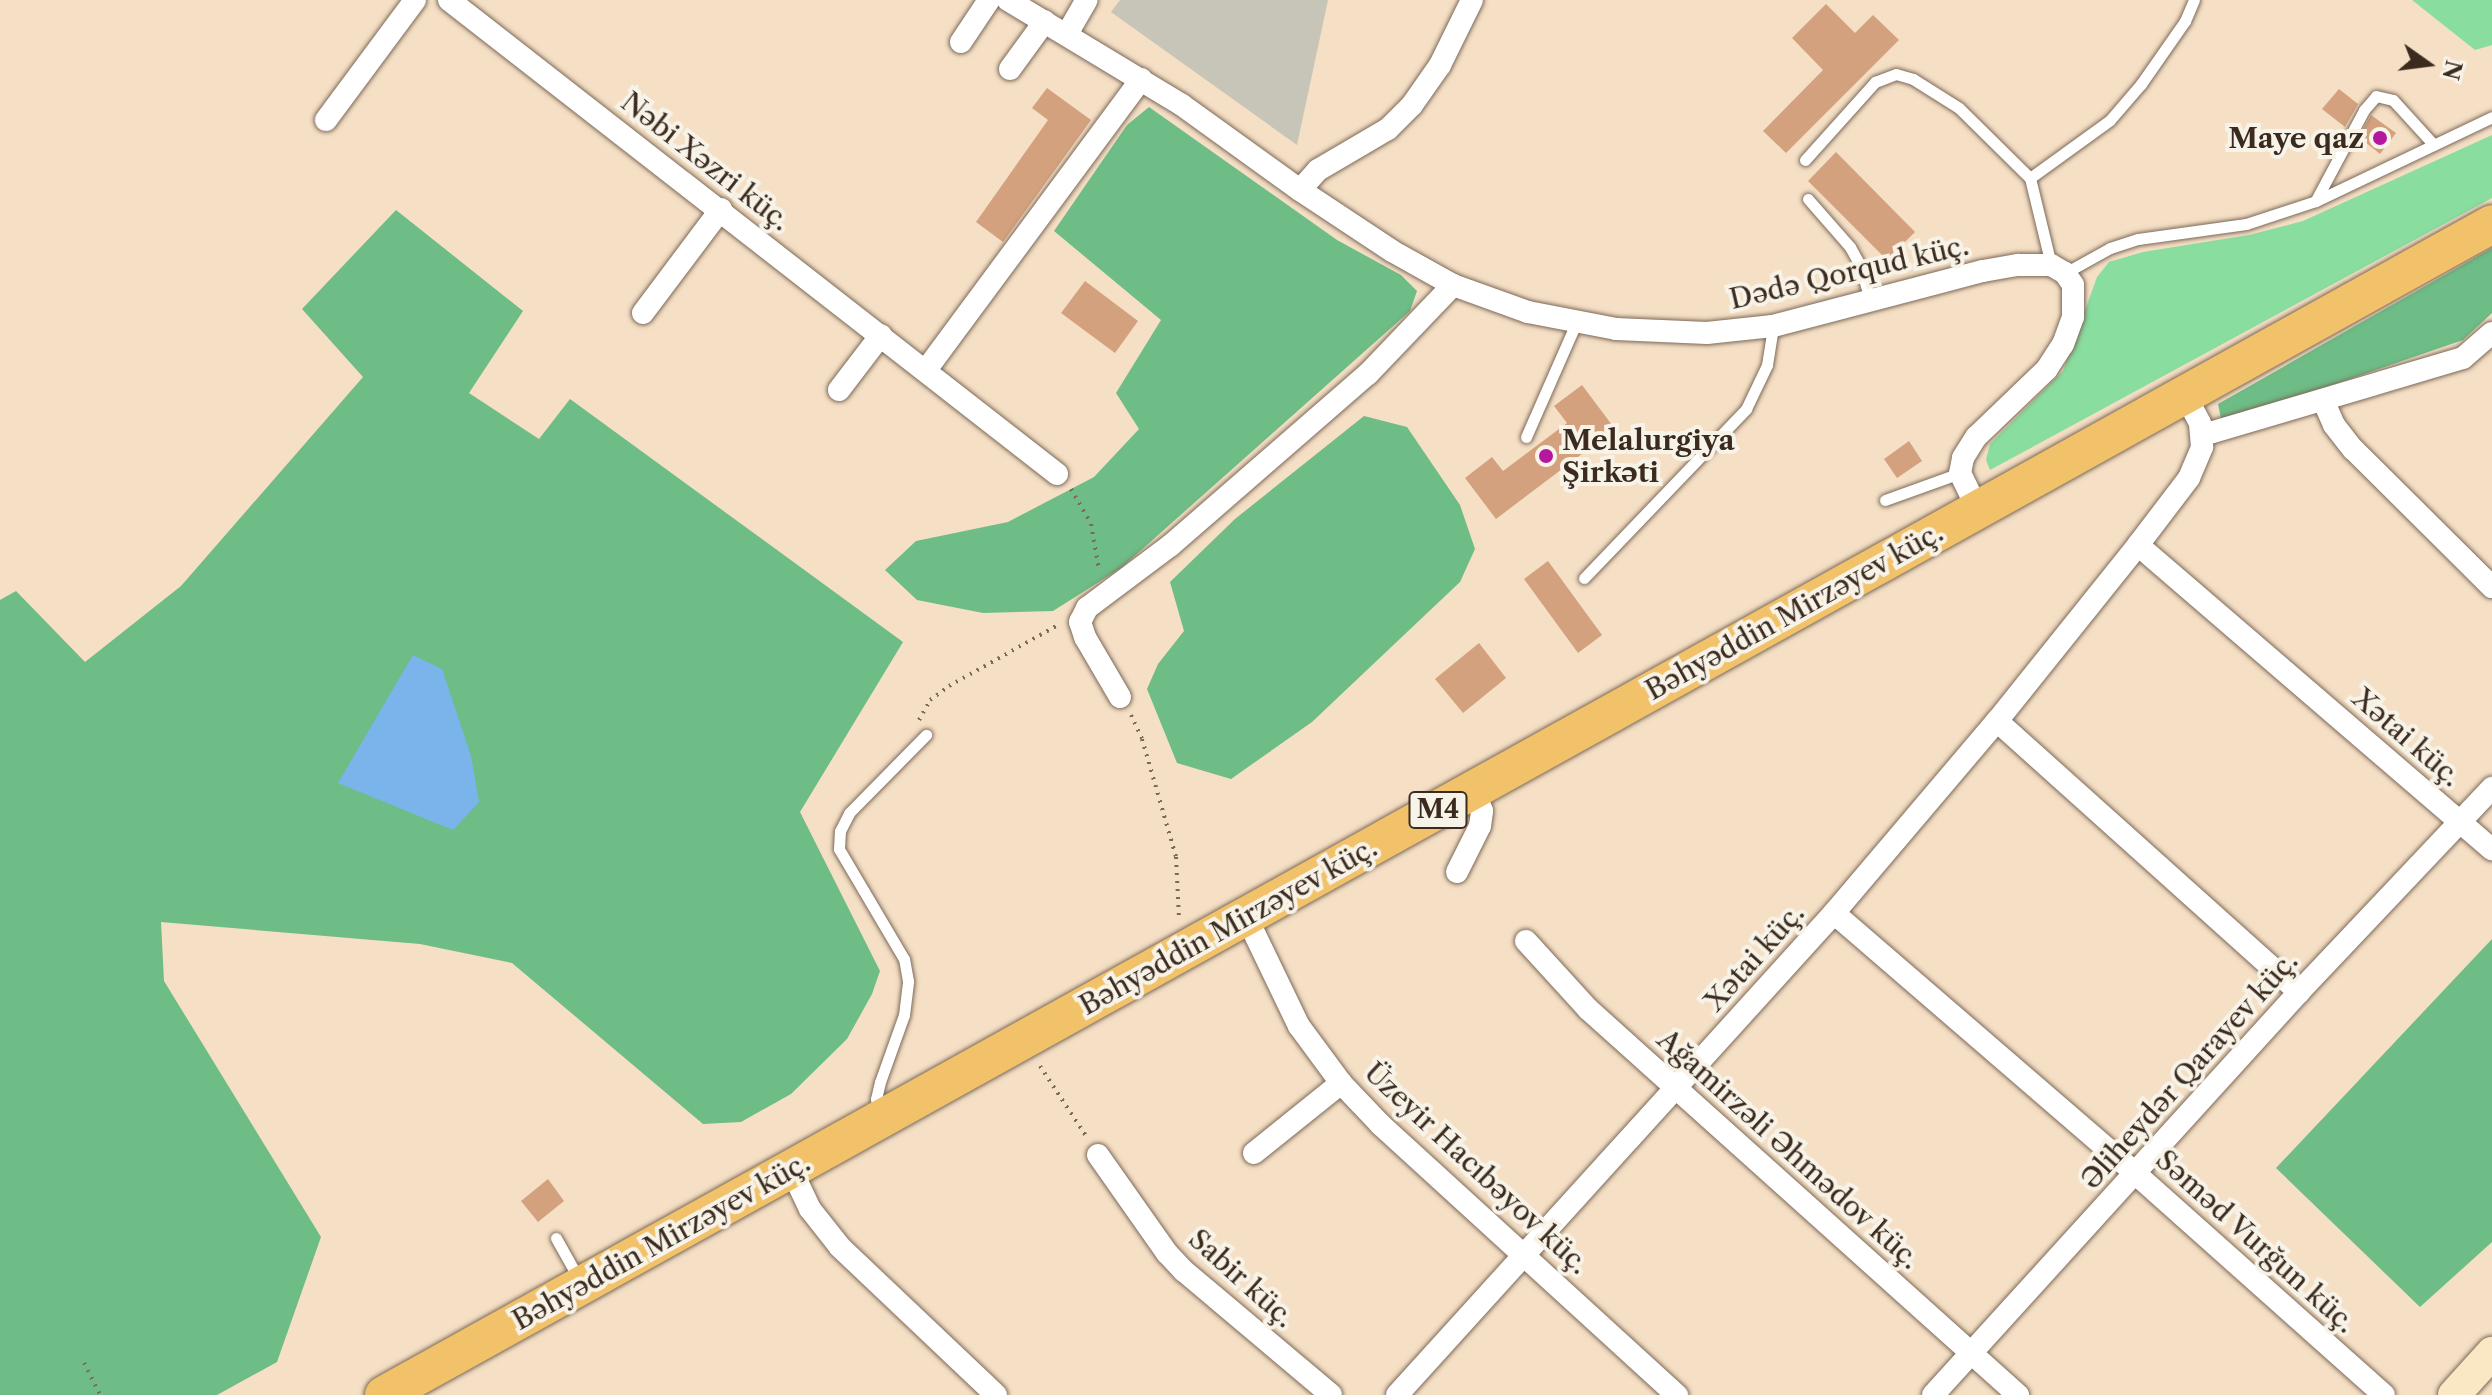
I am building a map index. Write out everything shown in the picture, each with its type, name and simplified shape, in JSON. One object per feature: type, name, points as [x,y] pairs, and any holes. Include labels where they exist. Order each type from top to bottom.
[{"type":"highway","name":"Bəhyəddin Mirzəyev küç.","points":[[384,1395],[2492,224]]},
{"type":"main road","points":[[2454,1395],[2492,1353]]},
{"type":"street","points":[[326,120],[415,0]]},
{"type":"street","name":"Nəbi Xəzri küç.","points":[[449,0],[721,209],[1057,474]]},
{"type":"street","points":[[961,42],[989,0]]},
{"type":"street","name":"Dədə Qorqud küç.","points":[[1008,0],[1141,79],[1392,251],[1453,285],[1528,312],[1616,329],[1707,333],[1773,326],[1983,271],[2018,265],[2058,269]]},
{"type":"street","points":[[1067,34],[1087,0]]},
{"type":"street","points":[[1300,190],[1318,170],[1388,129],[1412,105],[1440,65],[1472,0]]},
{"type":"street","points":[[1010,69],[1045,21]]},
{"type":"street","points":[[926,370],[1141,79]]},
{"type":"street","points":[[643,313],[721,209]]},
{"type":"street","points":[[1977,508],[1960,473],[1963,458],[1976,437],[2025,393],[2063,344],[2075,301],[2073,285],[2058,269]]},
{"type":"street","points":[[1120,697],[1085,637],[1080,622],[1087,608],[1171,545],[1368,374],[1453,285]]},
{"type":"street","points":[[839,390],[881,335]]},
{"type":"street","points":[[2185,395],[2203,435],[2463,358],[2491,335]]},
{"type":"street","points":[[2323,400],[2334,425],[2353,449],[2492,587]]},
{"type":"street","name":"Xətai küç.","points":[[1397,1395],[1834,913],[1997,721],[2189,478],[2202,447],[2203,435]]},
{"type":"street","name":"Xətai küç.","points":[[2138,545],[2492,849]]},
{"type":"street","points":[[1997,721],[2299,992]]},
{"type":"street","name":"Əliheydər Qarayev küç.","points":[[1933,1395],[2299,992],[2492,788]]},
{"type":"street","points":[[1457,872],[1480,826],[1482,811],[1474,790]]},
{"type":"street","name":"Səməd Vurğun küç.","points":[[1834,913],[2136,1174],[2384,1395]]},
{"type":"street","name":"Üzeyir Hacıbəyov küç.","points":[[1246,916],[1299,1026],[1341,1083],[1381,1125],[1677,1395]]},
{"type":"street","name":"Ağamirzəli Əhmədov küç.","points":[[1526,941],[1578,999],[2018,1395]]},
{"type":"street","points":[[1254,1153],[1341,1083]]},
{"type":"street","name":"Sabir küç.","points":[[1098,1155],[1167,1253],[1184,1271],[1331,1395]]},
{"type":"street","points":[[791,1169],[825,1231],[984,1391]]},
{"type":"lane","points":[[2030,178],[2110,120],[2141,84],[2185,21],[2194,0]]},
{"type":"lane","points":[[1805,160],[1875,82],[1896,74],[1913,79],[1959,108],[2030,178],[2058,269],[2138,239],[2246,224],[2316,201],[2492,117]]},
{"type":"lane","points":[[2316,201],[2364,110],[2376,96],[2393,100],[2433,144]]},
{"type":"lane","points":[[1808,199],[1850,247],[1860,265],[1870,301]]},
{"type":"lane","points":[[1526,437],[1576,323]]},
{"type":"lane","points":[[1584,578],[1746,409],[1767,365],[1773,326]]},
{"type":"lane","points":[[1885,500],[1960,473]]},
{"type":"lane","points":[[882,1116],[876,1099],[904,1015],[908,981],[904,959],[839,849],[840,831],[849,813],[923,738]]},
{"type":"lane","points":[[556,1238],[582,1285]]},
{"type":"path","points":[[1057,474],[1079,499],[1091,524],[1103,596]]},
{"type":"path","points":[[923,738],[920,714],[930,700],[949,686],[1062,623],[1080,622]]},
{"type":"path","points":[[1120,697],[1142,739],[1176,857],[1178,921],[1191,946]]},
{"type":"path","points":[[1022,1038],[1098,1155]]},
{"type":"path","points":[[84,1363],[100,1395]]},
{"type":"shaded area","points":[[1120,0],[1328,0],[1297,145],[1111,12]]},
{"type":"green space","points":[[2412,0],[2492,0],[2492,45],[2475,50]]},
{"type":"green space","points":[[1149,107],[1337,240],[1401,275],[1417,291],[1410,311],[1121,568],[1053,611],[983,613],[917,600],[885,570],[916,541],[1008,522],[1094,477],[1139,429],[1116,393],[1161,320],[1054,231],[1127,125]]},
{"type":"green space","points":[[2492,135],[2492,198],[1990,470],[1986,460],[1990,444],[2063,371],[2097,277],[2109,262],[2143,252],[2249,235],[2303,221]]},
{"type":"green space","points":[[396,210],[523,311],[469,393],[539,439],[570,399],[903,642],[800,812],[880,971],[872,994],[847,1039],[791,1094],[741,1122],[703,1124],[512,963],[420,944],[161,922],[164,981],[321,1237],[277,1362],[217,1395],[0,1395],[0,600],[16,591],[85,662],[181,586],[363,377],[302,309]]},
{"type":"green space","points":[[2492,248],[2492,313],[2463,340],[2222,423],[2218,404]]},
{"type":"green space","points":[[1364,416],[1407,427],[1460,505],[1475,549],[1460,582],[1312,722],[1231,779],[1177,763],[1147,689],[1158,664],[1184,631],[1170,582],[1235,519]]},
{"type":"green space","points":[[2492,939],[2492,1242],[2420,1307],[2276,1168]]},
{"type":"water","points":[[413,655],[442,669],[471,756],[479,802],[453,830],[338,783]]},
{"type":"building","points":[[1826,4],[1855,33],[1873,15],[1899,40],[1786,153],[1763,131],[1823,70],[1792,38]]},
{"type":"building","points":[[1047,88],[1091,120],[1003,242],[976,222],[1048,120],[1032,108]]},
{"type":"building","points":[[2339,89],[2358,104],[2345,127],[2322,109]]},
{"type":"building","points":[[2371,115],[2396,133],[2380,154],[2359,137]]},
{"type":"building","points":[[1836,152],[1915,232],[1887,260],[1808,181]]},
{"type":"building","points":[[1085,281],[1138,321],[1115,353],[1061,313]]},
{"type":"building","points":[[1582,385],[1615,429],[1496,519],[1465,478],[1492,457],[1503,471],[1567,423],[1554,406]]},
{"type":"building","points":[[1909,441],[1922,461],[1897,478],[1884,459]]},
{"type":"building","points":[[1548,561],[1602,635],[1578,653],[1524,579]]},
{"type":"building","points":[[1479,643],[1506,678],[1463,713],[1435,679]]},
{"type":"building","points":[[548,1179],[564,1201],[538,1222],[521,1201]]},
{"type":"place","name":"Maye qaz","points":[[2380,138]]},
{"type":"place","name":"Melalurgiya Şirkəti","points":[[1546,456]]}]
